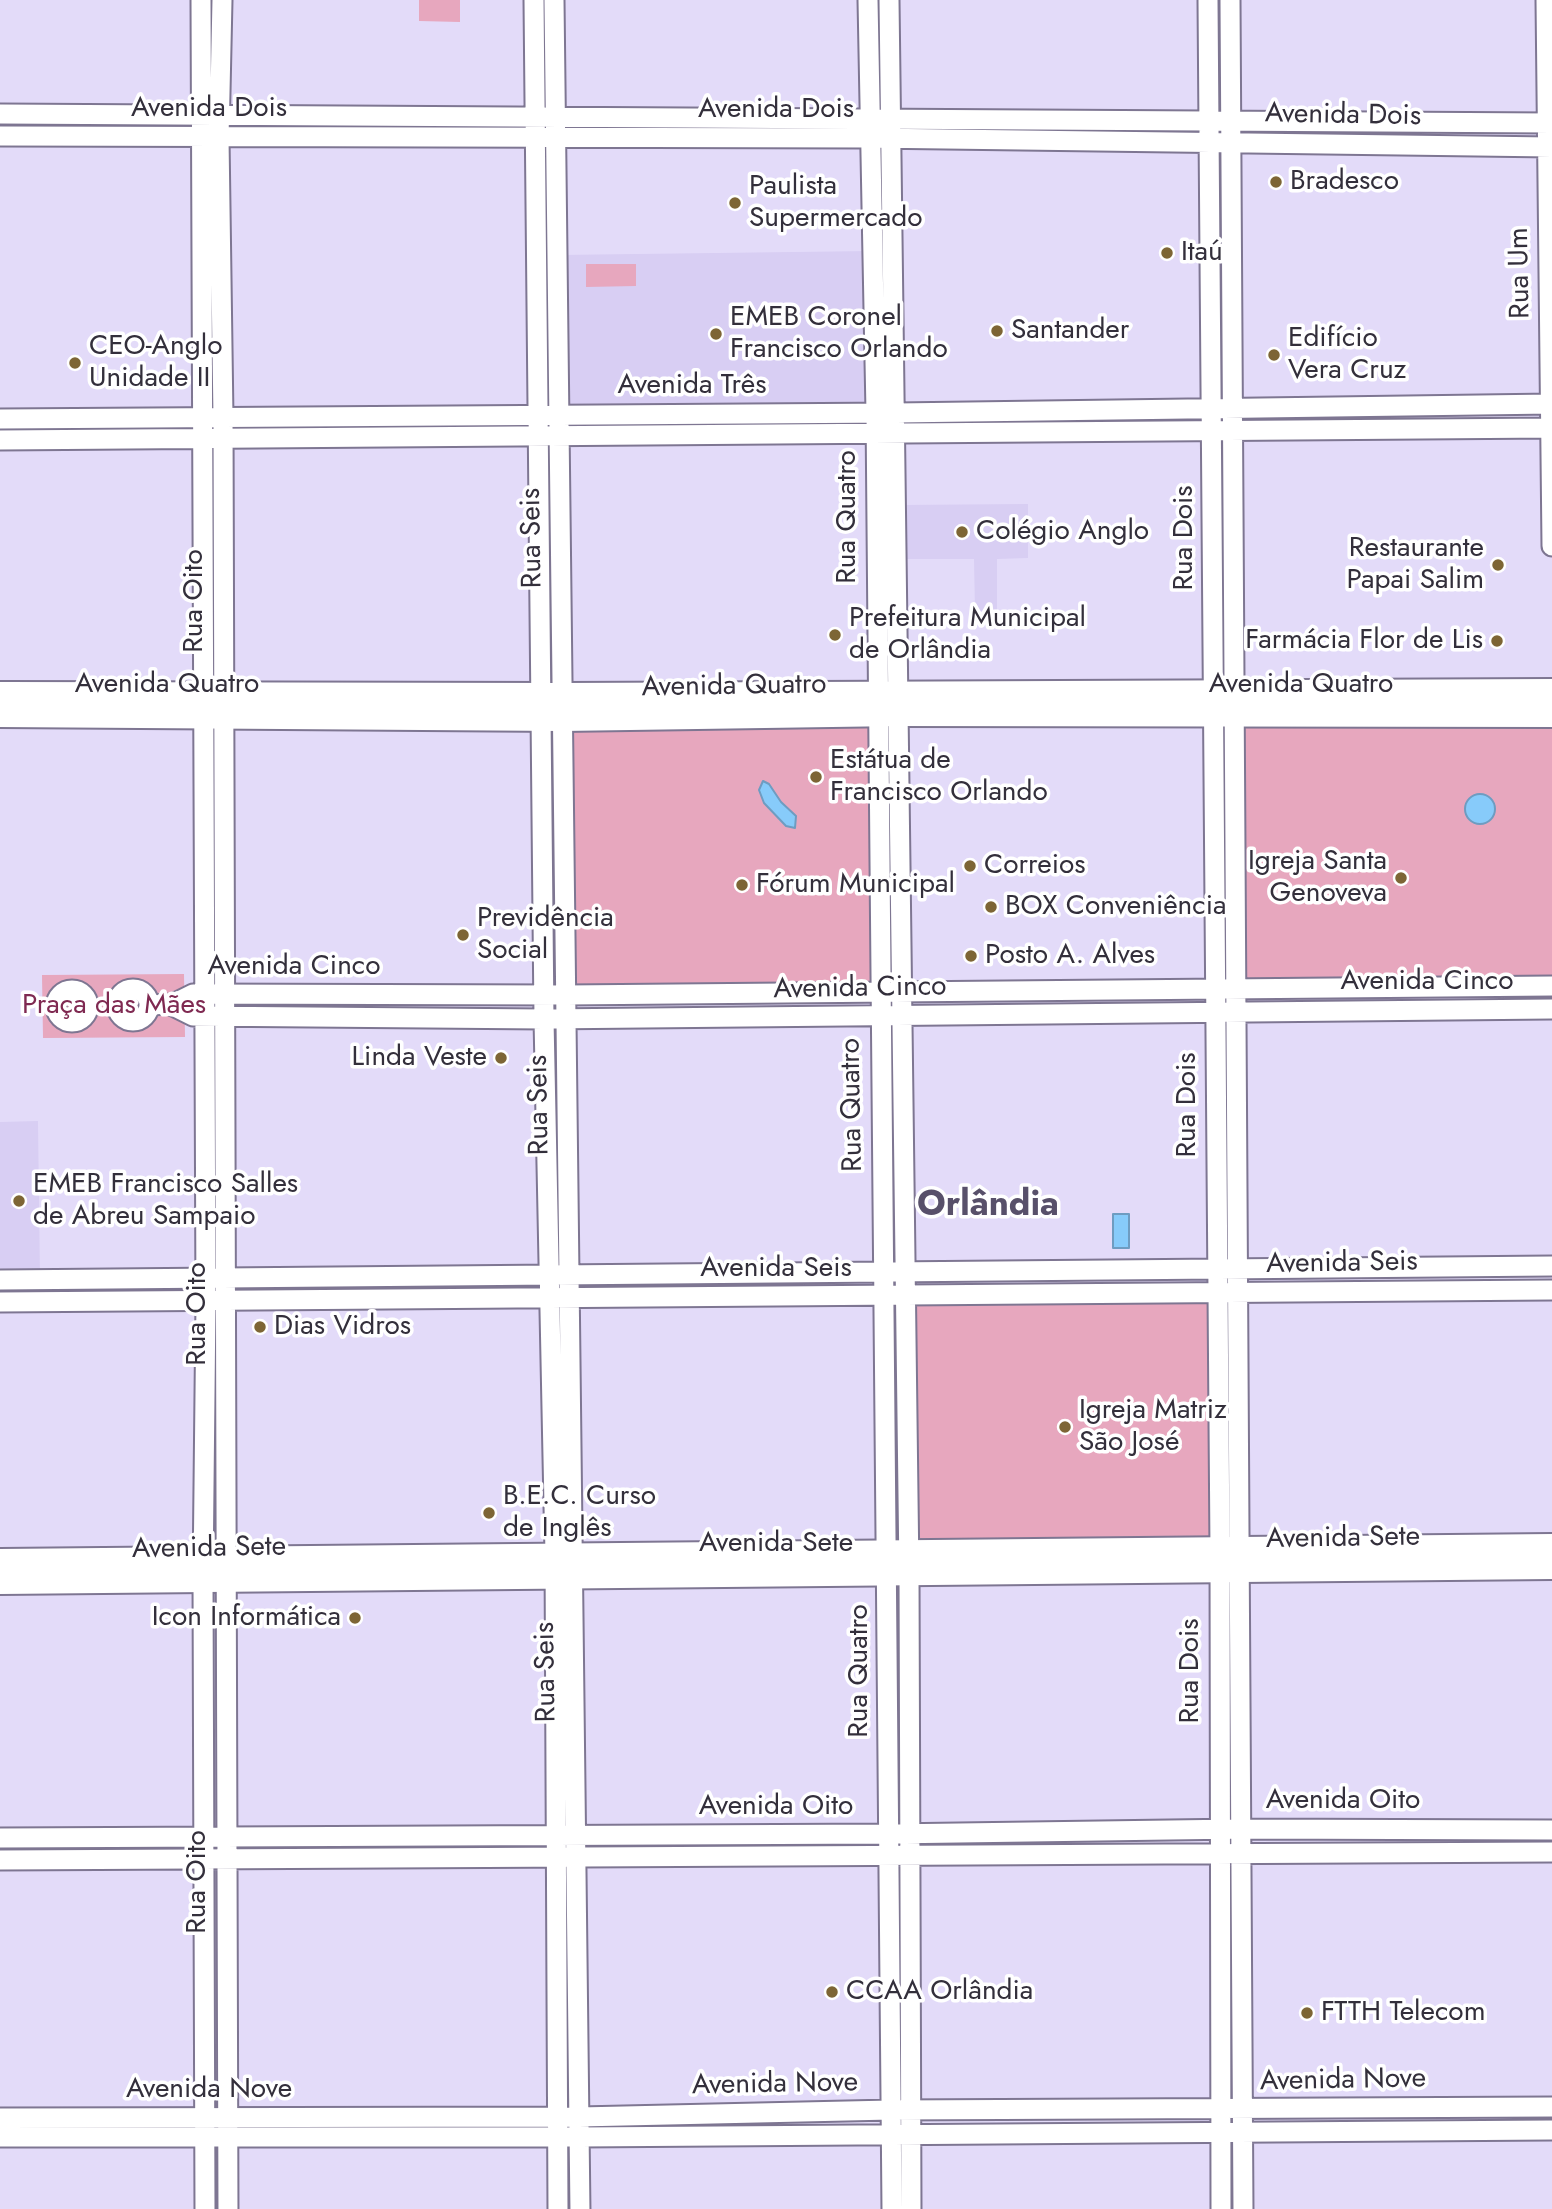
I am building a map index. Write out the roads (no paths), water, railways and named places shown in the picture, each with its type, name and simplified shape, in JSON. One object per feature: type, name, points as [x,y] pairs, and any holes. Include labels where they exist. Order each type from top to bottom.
[{"type":"street","name":"Rua Oito","points":[[201,0],[210,117],[214,705],[225,994],[226,1278],[216,1301],[214,1568],[204,1838],[205,2209]]},
{"type":"street","name":"Rua Oito","points":[[210,117],[222,0]]},
{"type":"street","name":"Rua Seis","points":[[534,0],[544,128],[553,707],[567,1019],[560,1286],[564,1564],[578,1836],[580,2209]]},
{"type":"street","name":"Rua Seis","points":[[544,128],[554,0]]},
{"type":"street","name":"Rua Quatro","points":[[868,0],[876,422],[902,993],[905,1297],[888,1844],[901,2110],[911,2133],[911,2209]]},
{"type":"street","name":"Rua Quatro","points":[[889,0],[896,422],[879,993],[883,1275],[911,1833],[901,2110],[891,2133],[892,2209]]},
{"type":"street","name":"Rua Dois","points":[[1208,0],[1212,430],[1236,989],[1238,1294],[1219,1830],[1221,2209]]},
{"type":"street","name":"Rua Dois","points":[[1230,0],[1233,430],[1215,989],[1216,1270],[1241,1852],[1243,2209]]},
{"type":"street","name":"Rua Um","points":[[1546,0],[1552,546]]},
{"type":"street","name":"Avenida Dois","points":[[0,114],[210,117],[544,128],[869,129],[1208,142],[1549,147]]},
{"type":"street","name":"Avenida Dois","points":[[890,130],[1208,121],[1549,123]]},
{"type":"street","name":"Avenida Dois","points":[[0,136],[210,138],[544,128]]},
{"type":"street","name":"Avenida Três","points":[[896,422],[1212,406],[1552,404]]},
{"type":"street","name":"Avenida Três","points":[[0,440],[213,428],[550,415],[1212,430],[1552,428]]},
{"type":"street","name":"Avenida Três","points":[[0,419],[213,428],[550,435],[876,422]]},
{"type":"street","name":"Avenida Quatro","points":[[1224,704],[1552,691]]},
{"type":"street","name":"Avenida Quatro","points":[[0,694],[214,705],[553,707],[888,703],[1224,704],[1552,715]]},
{"type":"street","name":"Rua Oito","points":[[214,705],[205,1017],[206,1278],[216,1301]]},
{"type":"street","name":"Avenida Quatro","points":[[0,715],[214,705]]},
{"type":"street","name":"Rua Seis","points":[[553,707],[544,1019],[560,1286]]},
{"type":"street","name":"Avenida Cinco","points":[[171,1005],[188,995],[205,994],[566,995],[1552,986]]},
{"type":"street","points":[[88,1006],[117,1006],[123,993],[132,989],[142,992],[149,1005],[171,1005]]},
{"type":"street","name":"Avenida Cinco","points":[[171,1005],[193,1016],[205,1017],[544,1019],[1552,1009]]},
{"type":"street","name":"Avenida Seis","points":[[0,1302],[216,1301],[904,1274],[1552,1266]]},
{"type":"street","name":"Avenida Seis","points":[[0,1280],[226,1278],[884,1297],[1552,1290]]},
{"type":"street","name":"Avenida Sete","points":[[1229,1560],[1552,1546]]},
{"type":"street","name":"Avenida Sete","points":[[0,1561],[214,1568],[1229,1560],[1552,1567]]},
{"type":"street","name":"Rua Seis","points":[[558,2209],[556,1835],[564,1564]]},
{"type":"street","name":"Rua Oito","points":[[214,1568],[226,1837],[228,2209]]},
{"type":"street","name":"Avenida Sete","points":[[0,1582],[214,1568]]},
{"type":"street","name":"Avenida Oito","points":[[0,1860],[578,1858],[888,1844],[911,1833],[1240,1829],[1552,1830]]},
{"type":"street","name":"Avenida Oito","points":[[0,1838],[556,1835],[888,1844],[911,1855],[1552,1852]]},
{"type":"street","name":"Avenida Nove","points":[[579,2127],[901,2110],[1243,2111],[1552,2107]]},
{"type":"street","name":"Avenida Nove","points":[[0,2118],[205,2127],[579,2127],[891,2133],[1552,2130]]},
{"type":"street","name":"Avenida Nove","points":[[0,2137],[205,2127]]},
{"type":"water","points":[[763,781],[769,784],[781,802],[796,816],[795,828],[786,826],[764,803],[759,790]]},
{"type":"water","points":[[1480,794],[1490,799],[1495,809],[1490,819],[1480,824],[1470,819],[1465,809],[1470,799]]},
{"type":"water","points":[[1113,1214],[1129,1214],[1129,1248],[1113,1248]]},
{"type":"place","name":"Bradesco","points":[[1276,182]]},
{"type":"place","name":"Paulista Supermercado","points":[[735,203]]},
{"type":"place","name":"Itaú","points":[[1167,253]]},
{"type":"place","name":"Santander","points":[[997,331]]},
{"type":"place","name":"EMEB Coronel Francisco Orlando","points":[[716,334]]},
{"type":"place","name":"Edifício Vera Cruz","points":[[1274,355]]},
{"type":"place","name":"CEO-Anglo Unidade II","points":[[75,363]]},
{"type":"place","name":"Colégio Anglo","points":[[962,532]]},
{"type":"place","name":"Restaurante Papai Salim","points":[[1498,565]]},
{"type":"place","name":"Prefeitura Municipal de Orlândia","points":[[835,635]]},
{"type":"place","name":"Farmácia Flor de Lis","points":[[1497,641]]},
{"type":"place","name":"Estátua de Francisco Orlando","points":[[816,777]]},
{"type":"place","name":"Correios","points":[[970,866]]},
{"type":"place","name":"Igreja Santa Genoveva","points":[[1401,878]]},
{"type":"place","name":"Fórum Municipal","points":[[742,885]]},
{"type":"place","name":"BOX Conveniência","points":[[991,907]]},
{"type":"place","name":"Previdência Social","points":[[463,935]]},
{"type":"place","name":"Posto A. Alves","points":[[971,956]]},
{"type":"place","name":"Linda Veste","points":[[501,1058]]},
{"type":"place","name":"EMEB Francisco Salles de Abreu Sampaio","points":[[19,1201]]},
{"type":"place","name":"Dias Vidros","points":[[260,1327]]},
{"type":"place","name":"Igreja Matriz São José","points":[[1065,1427]]},
{"type":"place","name":"B.E.C. Curso de Inglês","points":[[489,1513]]},
{"type":"place","name":"Icon Informática","points":[[355,1618]]},
{"type":"place","name":"CCAA Orlândia","points":[[832,1992]]},
{"type":"place","name":"FTTH Telecom","points":[[1307,2013]]},
{"type":"district","name":"Orlândia","points":[[988,1207]]},
{"type":"park label","name":"Praça das Mães","points":[[114,1006]]}]
